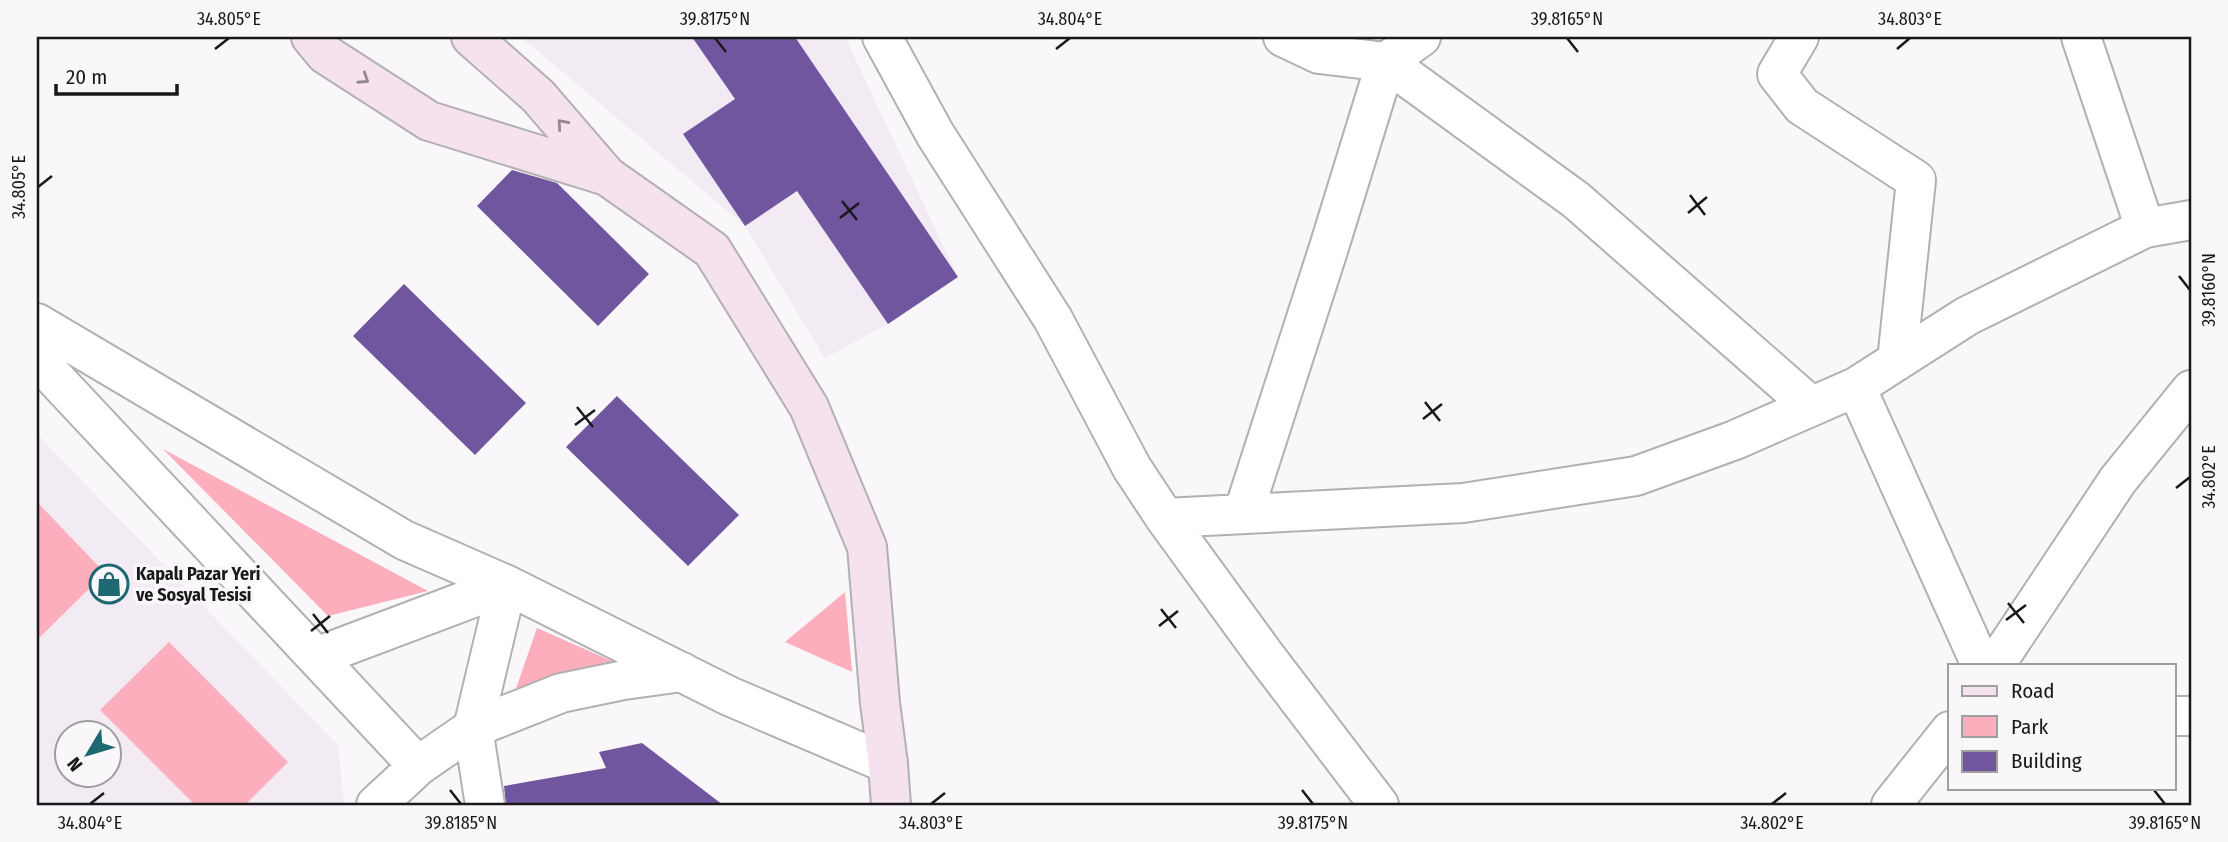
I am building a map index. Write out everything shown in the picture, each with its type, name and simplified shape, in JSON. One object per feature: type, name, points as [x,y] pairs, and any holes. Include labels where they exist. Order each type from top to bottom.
[{"type":"street","points":[[311,37],[326,54],[429,121],[607,176]]},
{"type":"street","points":[[471,37],[538,96],[607,176],[712,250],[809,407],[867,547],[891,805]]},
{"type":"street","points":[[882,37],[935,134],[1053,319],[1132,468],[1264,654],[1379,805]]},
{"type":"street","points":[[1283,37],[1320,54],[1385,62],[1576,200],[1811,406]]},
{"type":"street","points":[[1243,514],[1326,257],[1385,62],[1421,37]]},
{"type":"street","points":[[1799,37],[1777,74],[1802,106],[1916,180],[1897,361]]},
{"type":"street","points":[[2081,37],[2146,228]]},
{"type":"street","points":[[1165,518],[1464,503],[1636,476],[1735,440],[1856,387],[1967,316],[2146,228],[2191,220]]},
{"type":"street","points":[[37,323],[404,540],[507,585],[729,696],[888,764]]},
{"type":"street","points":[[37,359],[418,766]]},
{"type":"street","points":[[1856,387],[1981,664]]},
{"type":"street","points":[[1995,664],[2118,480],[2191,390]]},
{"type":"street","points":[[316,657],[507,585]]},
{"type":"street","points":[[485,805],[473,728],[507,585]]},
{"type":"street","points":[[376,805],[418,766],[473,728],[561,694],[624,680],[682,672]]},
{"type":"street","points":[[1891,805],[1948,734]]},
{"type":"shaded area","points":[[521,37],[845,37],[958,277],[888,324],[825,358],[745,226]]},
{"type":"shaded area","name":"Kapalı Pazar Yeri ve Sosyal Tesisi","points":[[37,434],[338,745],[344,805],[37,805]]},
{"type":"green space","points":[[163,449],[428,591],[328,616]]},
{"type":"green space","points":[[37,502],[105,573],[37,640]]},
{"type":"green space","points":[[845,592],[852,672],[785,642]]},
{"type":"green space","points":[[537,628],[614,662],[512,700]]},
{"type":"green space","points":[[169,642],[288,762],[245,805],[195,805],[122,732],[122,720],[110,720],[100,710]]},
{"type":"building","points":[[692,37],[795,37],[958,277],[888,324],[797,191],[745,226],[683,134],[735,99]]},
{"type":"building","points":[[512,170],[557,183],[649,274],[598,326],[477,206]]},
{"type":"building","points":[[404,284],[526,403],[475,455],[353,336]]},
{"type":"building","points":[[617,396],[739,515],[688,566],[566,447]]},
{"type":"building","points":[[642,743],[723,805],[506,805],[504,786],[606,768],[599,752]]},
{"type":"place","name":"Kapalı Pazar Yeri ve Sosyal Tesisi","points":[[109,584]]}]
